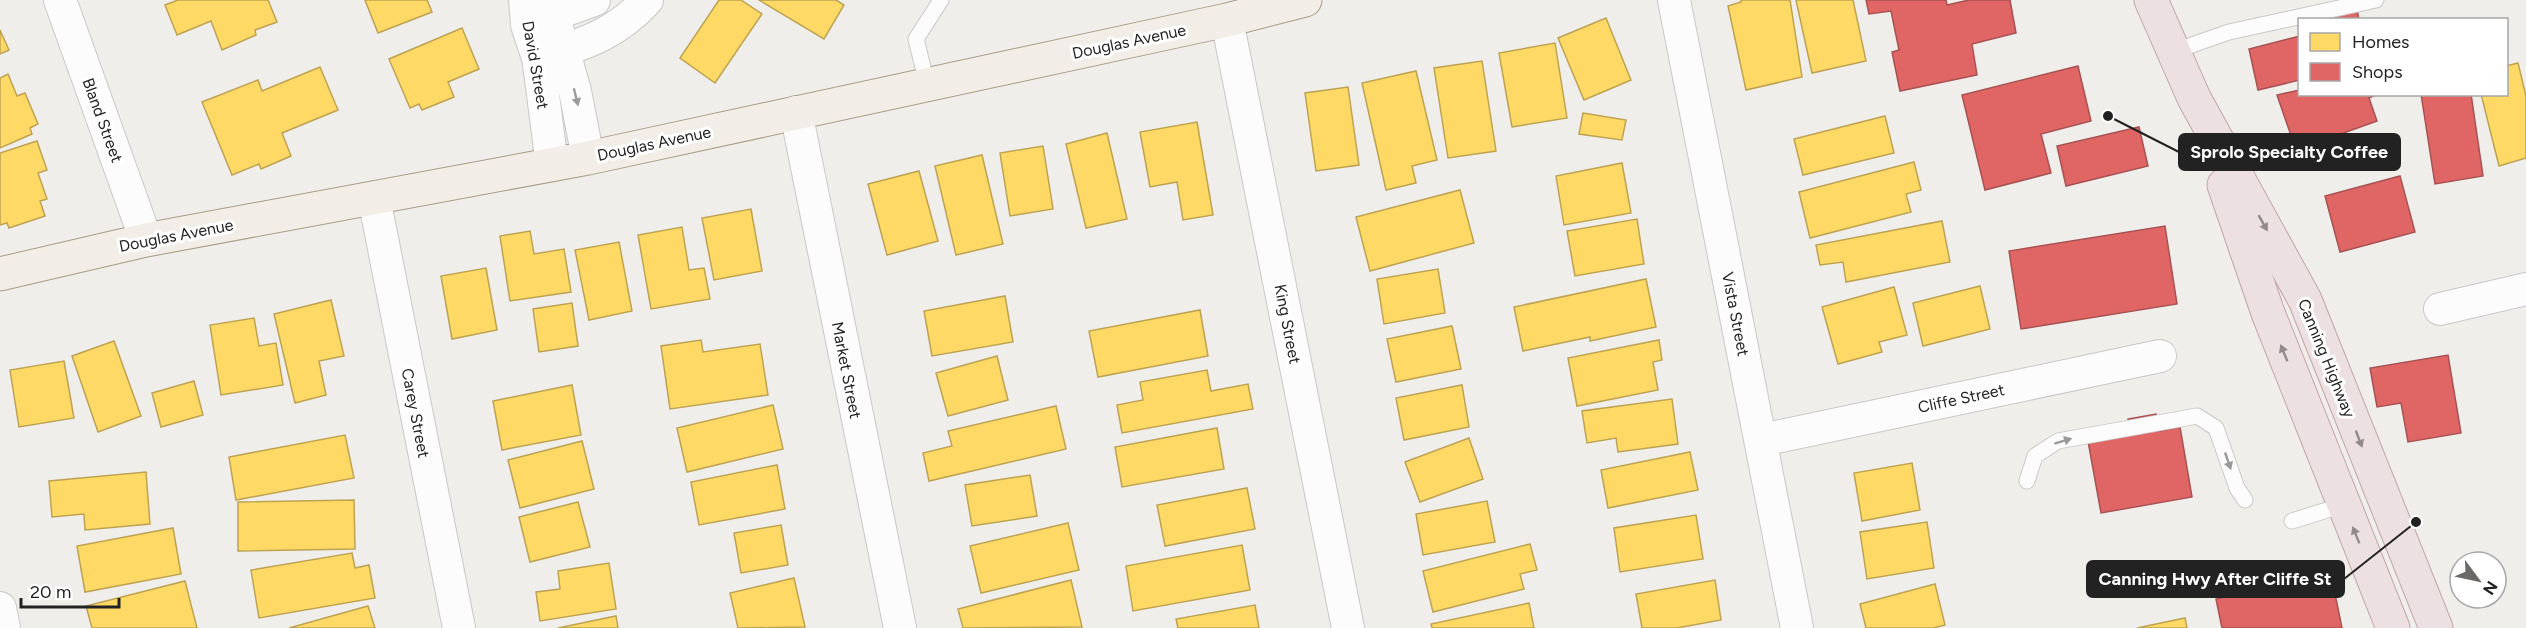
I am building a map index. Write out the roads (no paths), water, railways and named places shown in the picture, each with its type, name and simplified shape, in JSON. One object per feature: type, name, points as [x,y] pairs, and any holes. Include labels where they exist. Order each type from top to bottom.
[{"type":"highway","name":"Canning Highway","points":[[2151,0],[2194,98],[2305,300],[2436,628]]},
{"type":"highway","name":"Canning Highway","points":[[2194,98],[2268,313],[2393,628]]},
{"type":"main road","name":"Douglas Avenue","points":[[0,273],[146,240],[588,158],[1227,20],[1305,0]]},
{"type":"street","name":"Bland Street","points":[[60,0],[146,240]]},
{"type":"street","points":[[538,10],[594,0]]},
{"type":"street","points":[[551,55],[614,30],[632,17],[647,0]]},
{"type":"street","name":"Vista Street","points":[[1674,0],[1797,628]]},
{"type":"street","name":"David Street","points":[[538,10],[551,55],[579,110],[588,158]]},
{"type":"street","name":"King Street","points":[[1227,20],[1348,628]]},
{"type":"street","name":"David Street","points":[[551,55],[552,165]]},
{"type":"street","name":"Market Street","points":[[796,112],[900,628]]},
{"type":"street","name":"Carey Street","points":[[374,198],[459,628]]},
{"type":"street","points":[[2440,309],[2526,289]]},
{"type":"street","name":"Cliffe Street","points":[[1762,440],[2160,356]]},
{"type":"street","points":[[0,608],[4,628]]},
{"type":"lane","points":[[927,84],[916,39],[941,0]]},
{"type":"lane","points":[[2172,52],[2229,32],[2376,0]]},
{"type":"lane","points":[[2027,482],[2035,456],[2058,441],[2197,416],[2216,428],[2237,488],[2245,500]]},
{"type":"lane","points":[[2292,521],[2343,505]]},
{"type":"place","name":"Sprolo Specialty Coffee","points":[[2108,116]]},
{"type":"place","name":"Canning Hwy After Cliffe St","points":[[2416,522]]}]
